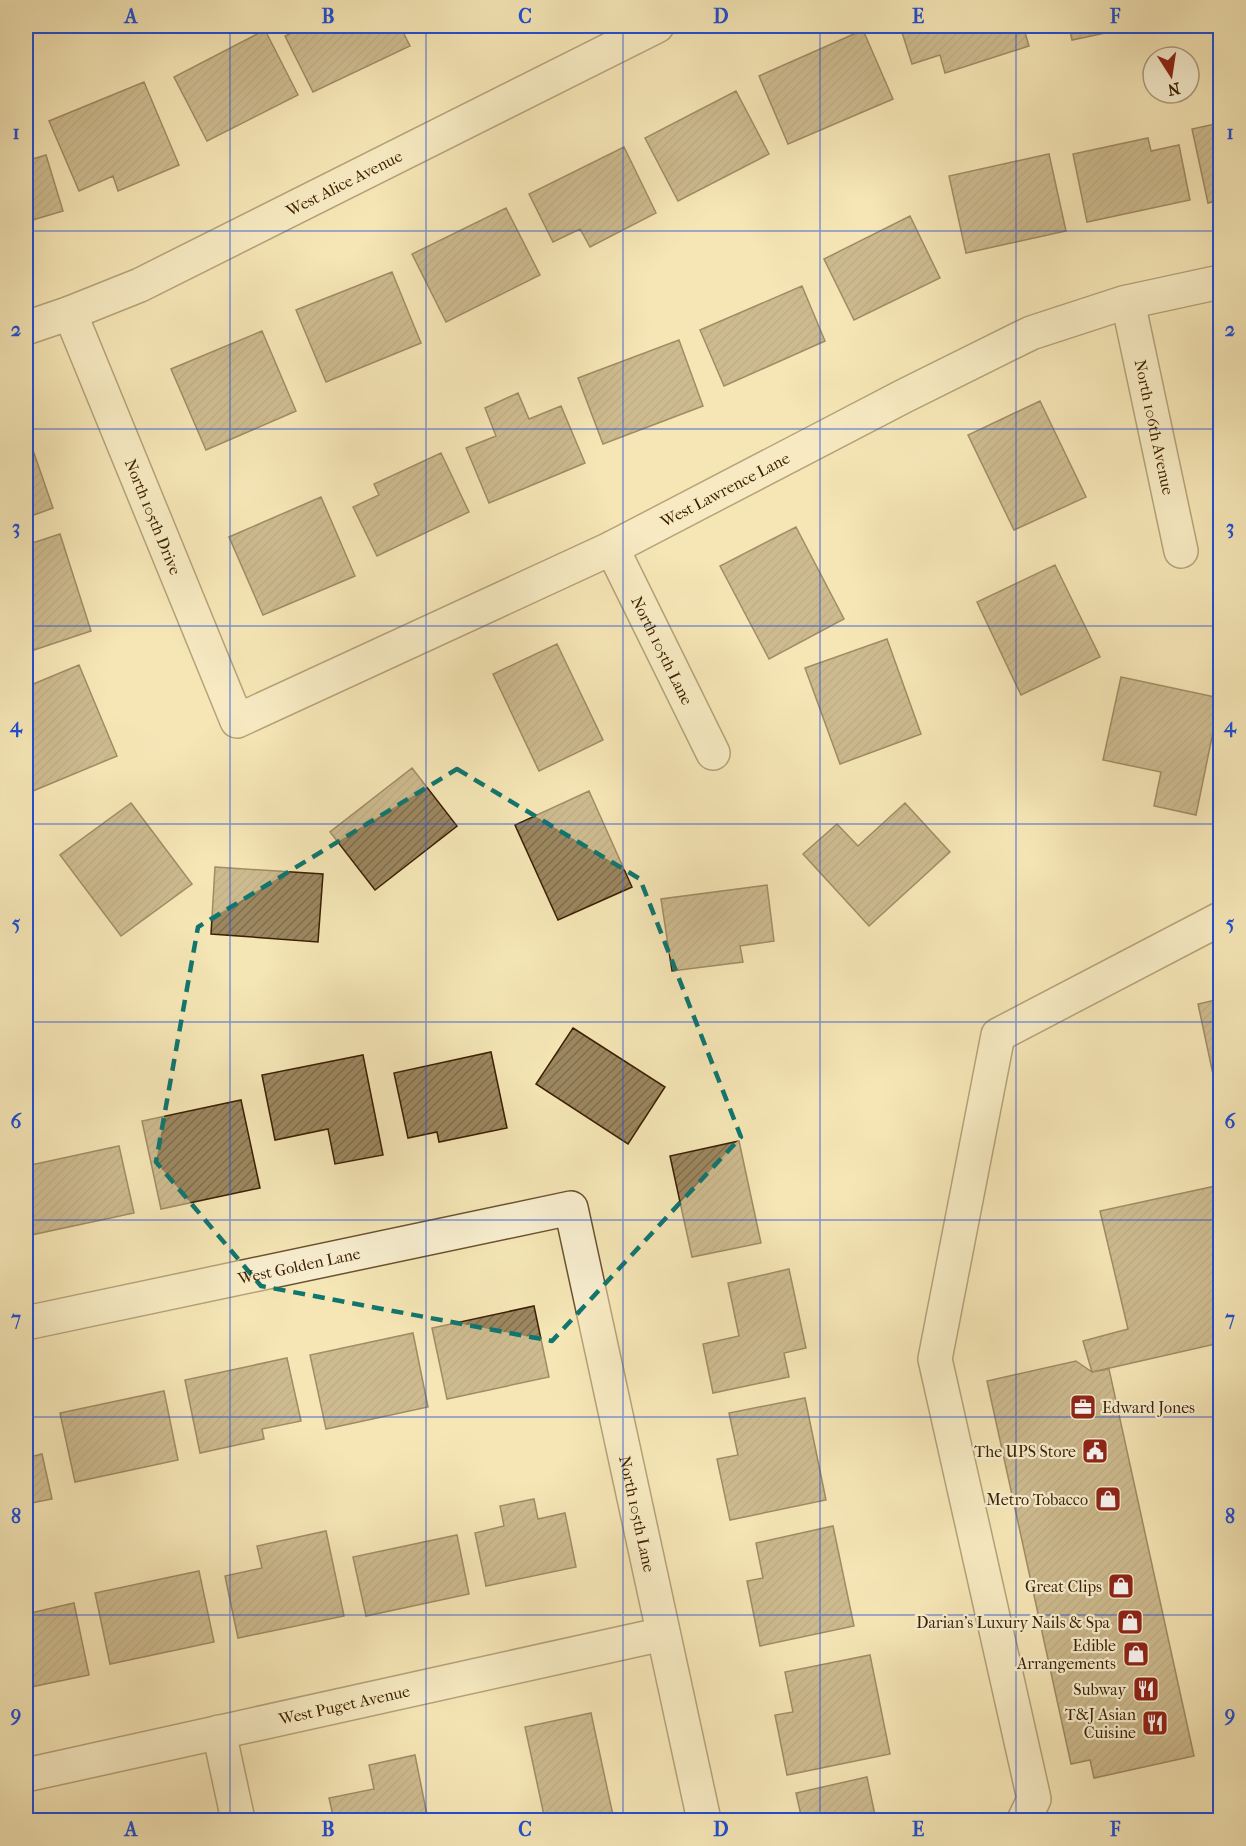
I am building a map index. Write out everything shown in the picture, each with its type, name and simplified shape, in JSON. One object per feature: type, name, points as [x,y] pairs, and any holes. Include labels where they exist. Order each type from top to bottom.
[{"type":"street","name":"West Alice Avenue","points":[[26,328],[140,285],[657,26]]},
{"type":"street","name":"West Lawrence Lane","points":[[237,721],[612,548],[904,396],[1031,333],[1128,302],[1221,282]]},
{"type":"street","name":"North 106th Avenue","points":[[1128,302],[1181,551]]},
{"type":"street","name":"North 105th Drive","points":[[70,313],[237,721]]},
{"type":"street","name":"North 105th Lane","points":[[612,548],[713,753]]},
{"type":"street","points":[[1024,1821],[1034,1799],[935,1359],[998,1035],[1221,919]]},
{"type":"street","name":"North 105th Lane","points":[[571,1208],[704,1821]]},
{"type":"street","name":"West Golden Lane","points":[[26,1323],[571,1208]]},
{"type":"street","name":"West Puget Avenue","points":[[26,1774],[663,1634]]},
{"type":"street","points":[[219,1732],[238,1821]]},
{"type":"highlighted area","points":[[457,769],[640,879],[741,1137],[552,1341],[261,1286],[156,1162],[198,927]]},
{"type":"building","points":[[306,26],[400,26],[410,46],[313,92],[285,36]]},
{"type":"building","points":[[900,26],[1023,26],[1029,46],[945,73],[940,55],[912,64]]},
{"type":"building","points":[[1069,26],[1138,26],[1072,40]]},
{"type":"building","points":[[265,30],[298,95],[207,141],[174,77]]},
{"type":"building","points":[[863,30],[893,99],[788,144],[759,76]]},
{"type":"building","points":[[144,82],[179,165],[118,191],[113,176],[79,191],[49,121]]},
{"type":"building","points":[[736,91],[769,154],[678,201],[645,138]]},
{"type":"building","points":[[1220,123],[1220,200],[1208,203],[1192,129]]},
{"type":"building","points":[[1148,138],[1151,151],[1179,145],[1190,200],[1087,222],[1073,154]]},
{"type":"building","points":[[624,147],[656,213],[590,247],[580,229],[553,242],[529,194]]},
{"type":"building","points":[[1049,154],[1066,231],[966,253],[949,176]]},
{"type":"building","points":[[46,155],[63,211],[26,222],[26,161]]},
{"type":"building","points":[[506,208],[540,275],[446,322],[412,254]]},
{"type":"building","points":[[910,216],[940,278],[854,320],[824,259]]},
{"type":"building","points":[[392,272],[421,343],[326,382],[296,310]]},
{"type":"building","points":[[802,286],[825,341],[724,386],[700,330]]},
{"type":"building","points":[[262,331],[296,411],[206,450],[171,369]]},
{"type":"building","points":[[679,340],[703,406],[603,444],[578,378]]},
{"type":"building","points":[[518,393],[529,419],[561,406],[585,463],[489,503],[466,448],[496,436],[485,408]]},
{"type":"building","points":[[1040,401],[1086,497],[1014,530],[968,435]]},
{"type":"building","points":[[26,430],[53,508],[26,518]]},
{"type":"building","points":[[441,453],[469,512],[377,556],[353,507],[379,495],[374,484]]},
{"type":"building","points":[[321,497],[355,576],[263,615],[229,537]]},
{"type":"building","points":[[796,527],[844,619],[769,659],[720,566]]},
{"type":"building","points":[[60,534],[91,631],[34,650],[26,624],[26,545]]},
{"type":"building","points":[[1055,565],[1100,657],[1021,695],[977,602]]},
{"type":"building","points":[[887,639],[921,734],[840,764],[805,668]]},
{"type":"building","points":[[557,644],[603,740],[539,771],[493,674]]},
{"type":"building","points":[[79,665],[117,756],[33,791],[26,773],[26,687]]},
{"type":"building","points":[[1121,677],[1220,698],[1196,815],[1154,806],[1161,772],[1103,760]]},
{"type":"building","points":[[412,768],[457,826],[375,890],[330,832]]},
{"type":"building","points":[[589,791],[632,887],[558,920],[515,825]]},
{"type":"building","points":[[131,803],[192,884],[121,936],[60,855]]},
{"type":"building","points":[[905,803],[950,852],[869,926],[803,854],[837,824],[858,846]]},
{"type":"building","points":[[215,867],[323,874],[318,942],[211,934]]},
{"type":"building","points":[[767,885],[774,941],[740,946],[743,962],[672,971],[661,899]]},
{"type":"building","points":[[1220,999],[1220,1107],[1198,1004]]},
{"type":"building","points":[[573,1028],[665,1087],[628,1144],[536,1084]]},
{"type":"building","points":[[491,1052],[507,1128],[439,1142],[437,1132],[408,1138],[394,1073]]},
{"type":"building","points":[[363,1055],[383,1155],[335,1164],[328,1129],[275,1140],[262,1075]]},
{"type":"building","points":[[241,1100],[260,1188],[161,1209],[142,1121]]},
{"type":"building","points":[[739,1141],[761,1243],[692,1257],[670,1156]]},
{"type":"building","points":[[119,1146],[134,1213],[31,1235],[26,1208],[26,1166]]},
{"type":"building","points":[[1220,1185],[1220,1343],[1092,1372],[1083,1341],[1128,1329],[1100,1211]]},
{"type":"building","points":[[789,1269],[806,1348],[784,1353],[789,1377],[713,1393],[703,1344],[739,1336],[728,1283]]},
{"type":"building","points":[[534,1306],[549,1377],[447,1399],[432,1328]]},
{"type":"building","points":[[413,1333],[428,1407],[326,1429],[310,1355]]},
{"type":"building","points":[[287,1358],[301,1421],[262,1429],[264,1439],[200,1453],[185,1380]]},
{"type":"building","points":[[1076,1361],[1092,1372],[1109,1369],[1194,1756],[1094,1778],[1090,1760],[1071,1764],[987,1381]]},
{"type":"building","points":[[164,1391],[178,1460],[75,1482],[60,1413]]},
{"type":"building","points":[[805,1398],[826,1500],[730,1520],[717,1459],[738,1455],[729,1413]]},
{"type":"building","points":[[42,1454],[52,1499],[26,1504],[26,1458]]},
{"type":"building","points":[[534,1499],[538,1519],[565,1513],[576,1567],[486,1586],[475,1533],[504,1526],[500,1506]]},
{"type":"building","points":[[833,1526],[854,1626],[760,1646],[747,1581],[763,1578],[756,1543]]},
{"type":"building","points":[[326,1531],[344,1616],[238,1638],[225,1576],[262,1568],[257,1546]]},
{"type":"building","points":[[457,1535],[469,1594],[366,1616],[353,1557]]},
{"type":"building","points":[[199,1571],[214,1642],[110,1664],[95,1593]]},
{"type":"building","points":[[74,1603],[89,1675],[26,1688],[26,1614]]},
{"type":"building","points":[[870,1655],[890,1754],[787,1775],[775,1715],[793,1712],[785,1672]]},
{"type":"building","points":[[591,1713],[614,1820],[545,1820],[525,1727]]},
{"type":"building","points":[[415,1755],[428,1820],[334,1820],[329,1798],[374,1789],[369,1765]]},
{"type":"building","points":[[867,1777],[876,1820],[802,1820],[796,1793]]},
{"type":"building","points":[[141,1815],[143,1820],[115,1820]]},
{"type":"place","name":"Edward Jones","points":[[1083,1407]]},
{"type":"place","name":"The UPS Store","points":[[1095,1451]]},
{"type":"place","name":"Metro Tobacco","points":[[1108,1499]]},
{"type":"place","name":"Great Clips","points":[[1121,1586]]},
{"type":"place","name":"Darian's Luxury Nails & Spa","points":[[1130,1622]]},
{"type":"place","name":"Edible Arrangements","points":[[1136,1654]]},
{"type":"place","name":"Subway","points":[[1146,1689]]},
{"type":"place","name":"T&J Asian Cuisine","points":[[1155,1723]]}]
